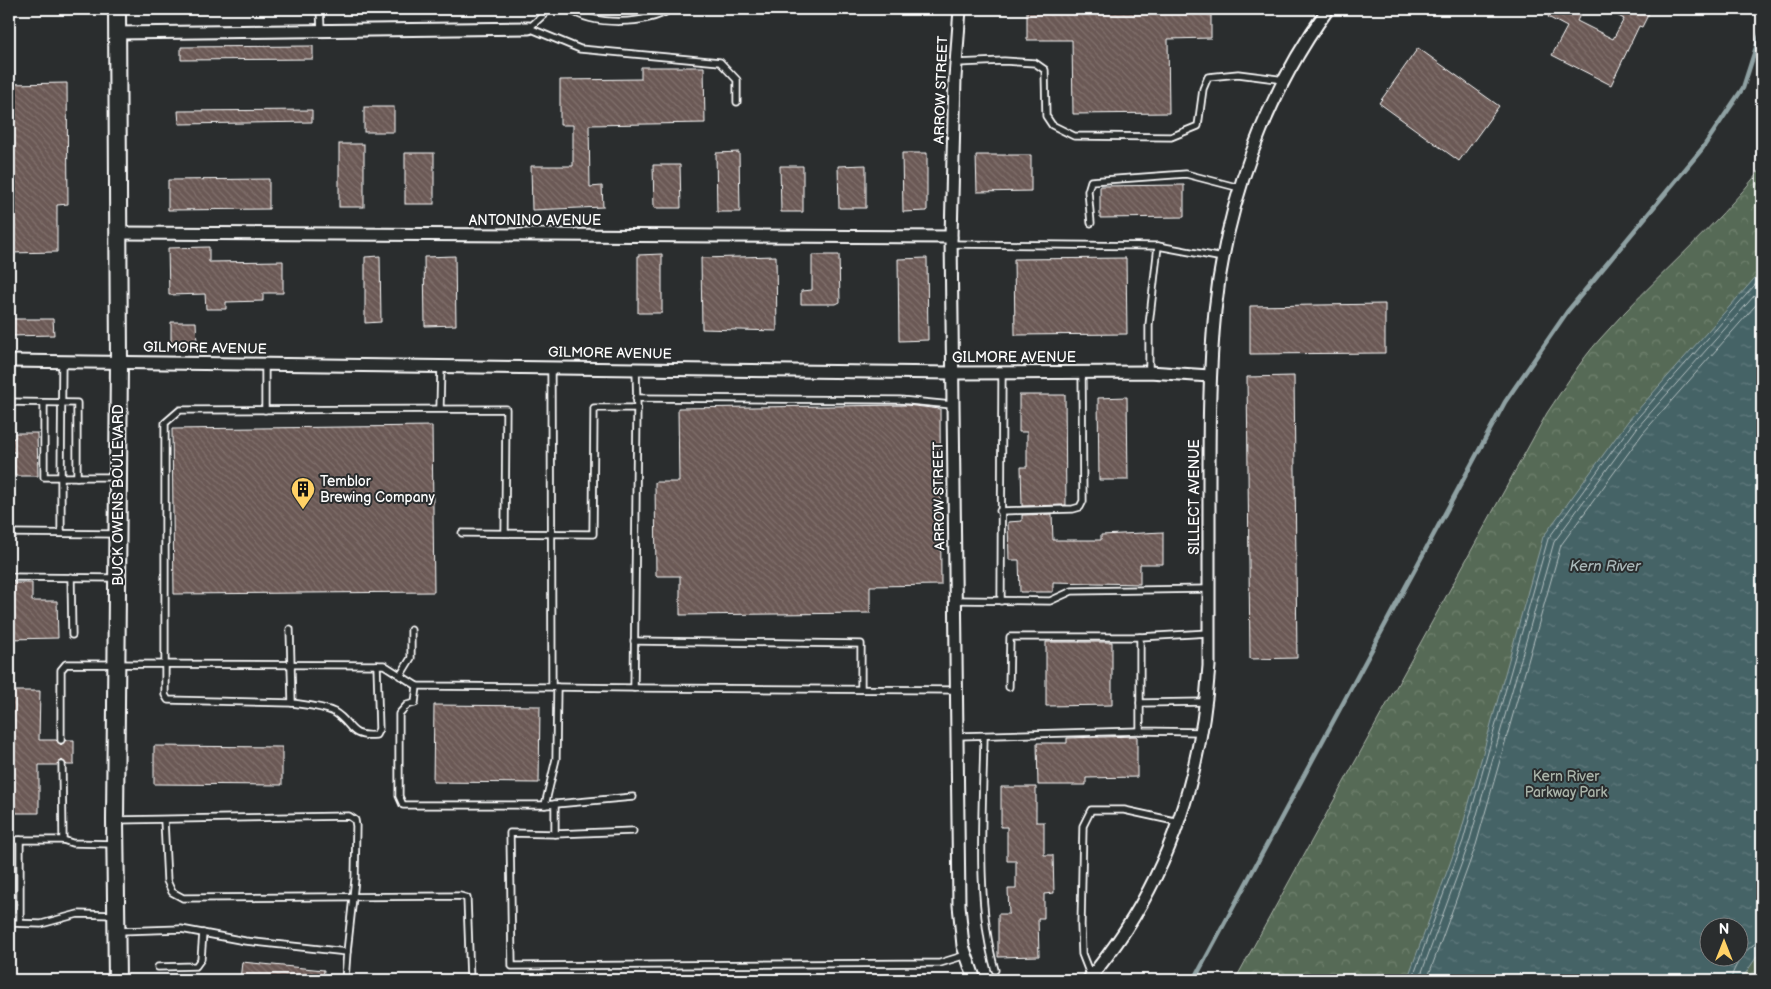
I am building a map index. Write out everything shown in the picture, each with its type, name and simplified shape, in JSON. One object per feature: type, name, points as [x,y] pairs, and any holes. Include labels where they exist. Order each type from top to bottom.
[{"type":"main road","name":"BUCK OWENS BOULEVARD","points":[[117,980],[115,820],[119,362],[118,9]]},
{"type":"street","name":"ARROW STREET","points":[[960,9],[956,63],[951,241],[952,405],[958,690],[959,905],[966,955],[975,980]]},
{"type":"street","name":"SILLECT AVENUE","points":[[1090,978],[1122,936],[1141,906],[1162,866],[1192,782],[1206,702],[1209,632],[1210,376],[1215,309],[1223,258],[1240,188],[1259,135],[1285,80],[1328,9]]},
{"type":"street","points":[[118,33],[529,28]]},
{"type":"street","name":"ANTONINO AVENUE","points":[[119,233],[951,241]]},
{"type":"street","name":"GILMORE AVENUE","points":[[9,361],[952,373],[1002,371],[1149,372],[1210,376]]},
{"type":"lane","points":[[320,9],[321,30]]},
{"type":"lane","points":[[550,9],[543,12],[529,28],[580,49],[720,62],[737,80],[737,102]]},
{"type":"lane","points":[[570,9],[578,16],[623,22],[661,16],[670,9]]},
{"type":"lane","points":[[956,63],[1036,62],[1045,70],[1046,116],[1052,125],[1074,136],[1171,138],[1198,126],[1203,89],[1208,77],[1238,74],[1285,80]]},
{"type":"lane","points":[[1091,223],[1088,191],[1092,181],[1186,174],[1240,188]]},
{"type":"lane","points":[[951,241],[1158,246],[1223,258]]},
{"type":"lane","points":[[1149,372],[1149,325],[1158,246]]},
{"type":"lane","points":[[61,533],[62,361]]},
{"type":"lane","points":[[265,364],[265,410]]},
{"type":"lane","points":[[440,408],[441,366]]},
{"type":"lane","points":[[545,805],[556,759],[551,368]]},
{"type":"lane","points":[[634,688],[636,369]]},
{"type":"lane","points":[[1001,601],[1002,371]]},
{"type":"lane","points":[[1000,511],[1073,509],[1080,506],[1083,501],[1082,372]]},
{"type":"lane","points":[[636,398],[900,400],[952,405]]},
{"type":"lane","points":[[9,402],[77,403],[77,477]]},
{"type":"lane","points":[[44,403],[44,477],[118,478]]},
{"type":"lane","points":[[462,532],[594,534],[594,408],[637,408]]},
{"type":"lane","points":[[377,665],[379,728],[376,735],[361,735],[351,730],[335,713],[292,703],[168,700],[165,695],[165,423],[180,410],[506,409],[506,533]]},
{"type":"lane","points":[[9,533],[118,534]]},
{"type":"lane","points":[[9,577],[117,578]]},
{"type":"lane","points":[[72,577],[72,635]]},
{"type":"lane","points":[[956,600],[1050,601],[1072,591],[1209,589]]},
{"type":"lane","points":[[290,629],[292,703]]},
{"type":"lane","points":[[400,676],[411,658],[410,630]]},
{"type":"lane","points":[[1009,687],[1010,636],[1140,637],[1209,632]]},
{"type":"lane","points":[[1140,637],[1140,731]]},
{"type":"lane","points":[[634,642],[861,644],[861,689]]},
{"type":"lane","points":[[61,740],[61,670],[66,664],[384,665],[417,686],[958,690]]},
{"type":"lane","points":[[417,686],[415,703],[407,705],[399,714],[399,796],[403,805],[545,805],[633,797]]},
{"type":"lane","points":[[1140,703],[1206,702]]},
{"type":"lane","points":[[958,736],[1140,731],[1202,732]]},
{"type":"lane","points":[[984,736],[984,913],[987,943],[995,970]]},
{"type":"lane","points":[[62,765],[63,840]]},
{"type":"lane","points":[[555,804],[555,834]]},
{"type":"lane","points":[[1090,978],[1082,954],[1081,925],[1083,826],[1092,810],[1124,810],[1179,822]]},
{"type":"lane","points":[[115,820],[349,816],[355,820],[353,897],[345,980]]},
{"type":"lane","points":[[164,820],[167,882],[169,888],[177,895],[190,898],[460,896],[468,898],[470,980]]},
{"type":"lane","points":[[633,831],[555,834],[510,833],[512,966],[940,963],[966,955]]},
{"type":"lane","points":[[9,840],[63,840],[72,843],[115,844]]},
{"type":"lane","points":[[20,840],[20,923]]},
{"type":"lane","points":[[9,923],[41,924],[78,914],[116,923],[181,930],[245,941],[347,952]]},
{"type":"lane","points":[[158,967],[196,966],[200,960],[203,934]]},
{"type":"green space","name":"Kern River Parkway Park","points":[[1762,168],[1762,980],[1235,980],[1547,413],[1579,365],[1600,339],[1723,213]]},
{"type":"water","name":"Kern River","points":[[1762,270],[1762,949],[1741,980],[1407,980],[1459,839],[1543,537],[1628,421]]},
{"type":"building","points":[[1027,9],[1211,9],[1211,38],[1168,39],[1169,113],[1073,114],[1072,40],[1027,40]]},
{"type":"building","points":[[1552,9],[1583,9],[1577,21],[1613,39],[1624,19],[1605,9],[1651,9],[1642,27],[1639,26],[1611,85],[1552,55],[1567,27],[1548,17]]},
{"type":"building","points":[[313,46],[313,59],[181,60],[181,47]]},
{"type":"building","points":[[1418,48],[1499,106],[1459,161],[1379,103]]},
{"type":"building","points":[[641,67],[704,67],[705,123],[589,125],[590,187],[602,186],[603,207],[532,210],[531,166],[573,166],[573,125],[560,125],[560,80],[641,79]]},
{"type":"building","points":[[67,83],[68,204],[57,205],[57,252],[9,253],[9,84]]},
{"type":"building","points":[[364,107],[394,107],[394,132],[364,132]]},
{"type":"building","points":[[312,110],[312,122],[179,124],[178,111]]},
{"type":"building","points":[[339,144],[364,144],[364,207],[339,207]]},
{"type":"building","points":[[739,152],[740,212],[717,212],[716,153]]},
{"type":"building","points":[[405,153],[434,153],[434,204],[405,204]]},
{"type":"building","points":[[902,153],[927,153],[927,211],[903,212]]},
{"type":"building","points":[[976,155],[1031,155],[1031,191],[977,192]]},
{"type":"building","points":[[653,165],[680,165],[681,208],[654,208]]},
{"type":"building","points":[[866,165],[866,208],[839,208],[838,166]]},
{"type":"building","points":[[780,166],[803,166],[803,212],[781,212]]},
{"type":"building","points":[[269,179],[269,209],[168,210],[168,180]]},
{"type":"building","points":[[1184,185],[1184,217],[1100,218],[1100,186]]},
{"type":"building","points":[[209,247],[209,262],[283,261],[283,293],[263,293],[263,301],[226,302],[226,309],[206,309],[205,294],[169,295],[168,248]]},
{"type":"building","points":[[662,254],[662,313],[638,313],[638,255]]},
{"type":"building","points":[[812,255],[839,255],[840,302],[836,304],[801,304],[801,291],[812,290]]},
{"type":"building","points":[[380,256],[381,322],[365,323],[365,257]]},
{"type":"building","points":[[455,256],[456,325],[425,326],[424,257]]},
{"type":"building","points":[[776,256],[777,331],[702,329],[701,258]]},
{"type":"building","points":[[927,258],[928,340],[899,341],[898,259]]},
{"type":"building","points":[[1126,258],[1127,334],[1015,335],[1014,259]]},
{"type":"building","points":[[1385,304],[1385,353],[1250,354],[1250,306]]},
{"type":"building","points":[[9,319],[53,319],[54,335],[9,336]]},
{"type":"building","points":[[171,322],[196,322],[197,345],[171,346]]},
{"type":"building","points":[[1294,376],[1297,658],[1250,659],[1247,377]]},
{"type":"building","points":[[1019,395],[1065,395],[1066,505],[1022,506],[1021,467],[1027,467],[1027,432],[1019,432]]},
{"type":"building","points":[[1127,397],[1128,480],[1099,480],[1098,398]]},
{"type":"building","points":[[906,405],[940,409],[941,585],[870,586],[870,613],[680,615],[680,576],[656,576],[655,482],[679,482],[678,408]]},
{"type":"building","name":"Temblor Brewing Company","points":[[432,426],[434,592],[174,594],[172,429]]},
{"type":"building","points":[[15,433],[37,433],[38,476],[15,476],[15,452],[9,452],[9,439],[15,438]]},
{"type":"building","points":[[1052,514],[1053,540],[1101,540],[1101,535],[1163,532],[1163,564],[1140,564],[1140,584],[1053,582],[1053,592],[1020,592],[1019,560],[1009,560],[1008,522],[1022,521],[1022,515]]},
{"type":"building","points":[[9,583],[32,583],[32,601],[57,601],[58,638],[9,639]]},
{"type":"building","points":[[1046,642],[1112,642],[1112,705],[1046,706]]},
{"type":"building","points":[[9,691],[40,691],[39,740],[56,740],[61,745],[66,740],[74,740],[74,765],[67,765],[62,760],[57,765],[39,765],[39,813],[9,813]]},
{"type":"building","points":[[434,705],[540,706],[539,783],[433,782]]},
{"type":"building","points":[[1137,736],[1137,777],[1086,778],[1086,785],[1038,785],[1037,743],[1067,743],[1067,738]]},
{"type":"building","points":[[154,746],[282,747],[282,785],[154,784]]},
{"type":"building","points":[[1001,787],[1036,787],[1036,822],[1044,822],[1044,855],[1053,855],[1054,893],[1044,894],[1044,918],[1038,918],[1039,956],[998,957],[998,914],[1009,914],[1008,889],[1016,889],[1016,861],[1007,861],[1007,827],[1001,827]]},
{"type":"building","points":[[242,962],[324,970],[323,980],[240,980]]},
{"type":"waterway","points":[[1194,980],[1505,402],[1567,312],[1702,149],[1743,88],[1762,29]]},
{"type":"place","name":"Temblor Brewing Company","points":[[303,510]]}]
